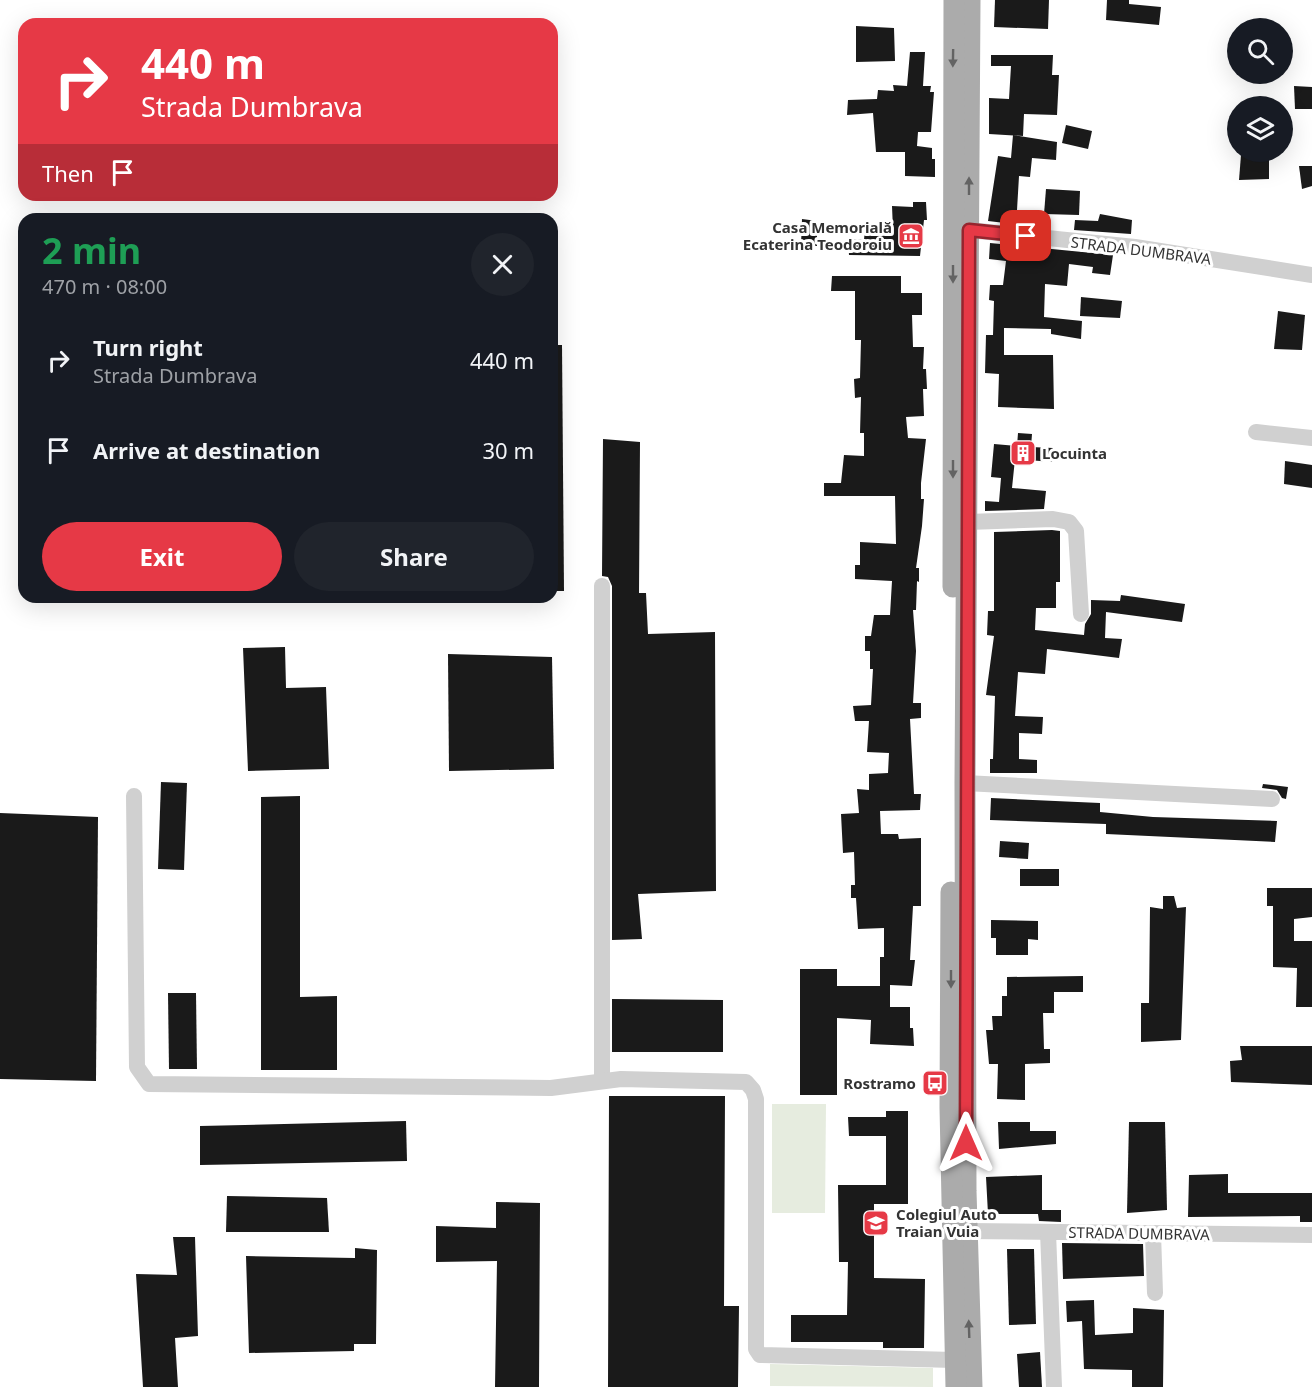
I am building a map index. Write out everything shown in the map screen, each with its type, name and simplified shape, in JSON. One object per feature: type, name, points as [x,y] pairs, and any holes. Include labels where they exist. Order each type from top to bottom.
[{"type":"main road","points":[[954,0],[968,522],[959,1232]]},
{"type":"main road","points":[[956,1387],[963,1361],[959,1232],[961,230],[970,0]]},
{"type":"main road","points":[[963,1361],[972,1387]]},
{"type":"street","name":"STRADA DUMBRAVA","points":[[961,230],[1135,247],[1312,275]]},
{"type":"street","points":[[1256,432],[1312,438]]},
{"type":"street","points":[[968,522],[1053,519],[1069,522],[1076,531],[1081,614]]},
{"type":"street","points":[[602,586],[602,1081]]},
{"type":"street","points":[[965,783],[1272,799]]},
{"type":"street","points":[[134,796],[137,1067],[149,1084],[551,1088],[602,1081],[746,1082],[753,1090],[756,1099],[756,1349],[760,1355],[963,1361]]},
{"type":"street","name":"STRADA DUMBRAVA","points":[[959,1232],[1312,1235]]},
{"type":"street","points":[[1048,1232],[1054,1387]]},
{"type":"street","points":[[1153,1233],[1155,1293]]},
{"type":"shaded area","points":[[772,1104],[826,1104],[825,1213],[772,1213]]},
{"type":"shaded area","points":[[770,1364],[933,1368],[933,1387],[770,1386]]},
{"type":"building","points":[[995,0],[1049,0],[1048,29],[994,27]]},
{"type":"building","points":[[1107,0],[1129,0],[1129,4],[1161,7],[1159,25],[1106,20]]},
{"type":"building","points":[[856,26],[894,28],[895,61],[856,62]]},
{"type":"building","points":[[910,52],[925,52],[923,86],[931,86],[930,92],[934,92],[931,132],[918,132],[917,146],[932,148],[932,159],[935,159],[935,177],[905,176],[905,152],[876,152],[873,113],[847,115],[848,100],[877,99],[878,90],[894,91],[893,85],[907,86]]},
{"type":"building","points":[[991,55],[1053,55],[1052,75],[1059,75],[1057,115],[1024,114],[1023,136],[989,134],[989,98],[1009,99],[1011,66],[991,66]]},
{"type":"building","points":[[1294,86],[1312,87],[1312,109],[1295,109]]},
{"type":"building","points":[[1066,125],[1092,131],[1088,149],[1062,143]]},
{"type":"building","points":[[1013,135],[1057,142],[1056,160],[1032,158],[1030,177],[1019,176],[1017,210],[1032,212],[1031,226],[988,221],[998,156],[1011,158]]},
{"type":"building","points":[[1240,162],[1269,162],[1269,179],[1239,180]]},
{"type":"building","points":[[1299,166],[1312,166],[1312,186],[1302,189]]},
{"type":"building","points":[[1046,189],[1080,191],[1079,215],[1044,214]]},
{"type":"building","points":[[913,202],[926,202],[927,220],[924,220],[920,256],[849,255],[848,239],[864,240],[865,228],[893,230],[892,206],[913,207]]},
{"type":"building","points":[[1100,214],[1132,220],[1131,234],[1074,230],[1075,220],[1098,221]]},
{"type":"building","points":[[802,219],[817,221],[817,246],[801,245]]},
{"type":"building","points":[[990,243],[1113,255],[1110,275],[1092,273],[1093,267],[1069,264],[1067,286],[1045,284],[1044,317],[1082,321],[1081,339],[1051,334],[1051,329],[1004,328],[1004,355],[1053,355],[1054,409],[998,407],[999,374],[985,373],[986,335],[993,335],[994,301],[989,300],[990,285],[1003,285],[1006,261],[989,259]]},
{"type":"building","points":[[832,276],[901,276],[901,293],[922,293],[922,315],[912,315],[913,347],[924,347],[923,369],[926,369],[927,389],[923,389],[924,416],[906,417],[908,438],[926,439],[921,483],[921,499],[924,499],[922,526],[916,568],[919,568],[919,582],[917,581],[916,610],[913,610],[916,651],[913,703],[921,703],[921,718],[910,719],[914,794],[921,794],[920,810],[880,811],[881,834],[898,834],[899,839],[921,838],[921,906],[913,906],[910,960],[915,960],[912,986],[890,985],[890,1007],[910,1007],[910,1028],[913,1028],[914,1046],[870,1044],[871,1020],[837,1018],[837,1095],[800,1095],[800,969],[837,969],[837,986],[880,986],[880,957],[884,957],[884,928],[858,929],[856,898],[851,898],[851,885],[855,885],[854,852],[843,853],[841,814],[859,813],[857,789],[869,790],[869,774],[888,773],[889,753],[867,752],[869,721],[855,721],[853,706],[871,705],[873,669],[870,669],[870,651],[865,651],[865,636],[871,636],[874,615],[890,615],[892,581],[855,579],[855,565],[860,565],[860,542],[896,544],[895,496],[824,496],[824,483],[841,483],[844,455],[864,456],[864,433],[860,433],[861,397],[855,398],[854,379],[860,378],[861,340],[855,340],[855,291],[831,291]]},
{"type":"building","points":[[1081,297],[1122,301],[1120,318],[1080,316]]},
{"type":"building","points":[[1278,311],[1305,315],[1302,350],[1274,349]]},
{"type":"building","points":[[558,345],[562,345],[564,591],[558,591]]},
{"type":"building","points":[[1018,433],[1032,434],[1031,447],[1053,448],[1052,462],[1015,459],[1012,488],[1046,491],[1044,509],[985,511],[985,501],[999,502],[1001,478],[991,477],[994,444],[1017,446]]},
{"type":"building","points":[[603,439],[640,442],[639,593],[646,593],[648,634],[715,632],[716,891],[638,894],[642,939],[612,940],[612,586],[608,577],[602,576]]},
{"type":"building","points":[[1285,461],[1312,465],[1312,488],[1284,484]]},
{"type":"building","points":[[1060,531],[1060,582],[1056,582],[1056,608],[1036,608],[1035,630],[1084,635],[1085,624],[1091,614],[1091,600],[1120,601],[1121,595],[1185,604],[1182,622],[1106,612],[1105,638],[1122,639],[1119,658],[1047,649],[1045,674],[1018,672],[1015,716],[1043,717],[1042,734],[1019,733],[1019,759],[1037,760],[1037,773],[990,773],[990,759],[993,759],[995,696],[986,695],[994,636],[987,635],[988,611],[994,611],[994,532]]},
{"type":"building","points":[[285,647],[286,688],[326,687],[329,769],[248,771],[243,648]]},
{"type":"building","points":[[448,654],[552,657],[554,769],[449,771]]},
{"type":"building","points":[[161,782],[187,783],[184,870],[158,869]]},
{"type":"building","points":[[1263,784],[1288,787],[1286,799],[1282,798],[1277,790],[1262,788]]},
{"type":"building","points":[[300,796],[300,997],[337,996],[337,1070],[261,1070],[261,797]]},
{"type":"building","points":[[991,798],[1100,803],[1100,812],[1153,817],[1277,821],[1275,842],[1106,834],[1106,824],[990,820]]},
{"type":"building","points":[[0,813],[98,817],[96,1081],[0,1079]]},
{"type":"building","points":[[1000,841],[1029,843],[1028,859],[999,857]]},
{"type":"building","points":[[1020,869],[1059,869],[1059,886],[1020,886]]},
{"type":"building","points":[[1267,888],[1312,888],[1312,917],[1294,919],[1294,941],[1312,941],[1312,1007],[1296,1007],[1297,968],[1273,967],[1273,906],[1267,906]]},
{"type":"building","points":[[1163,896],[1174,896],[1177,908],[1186,907],[1181,1040],[1141,1042],[1141,1003],[1149,1003],[1150,907],[1163,909]]},
{"type":"building","points":[[991,920],[1038,921],[1038,940],[1028,939],[1028,955],[996,955],[996,938],[991,938]]},
{"type":"building","points":[[1083,976],[1083,992],[1054,992],[1054,1013],[1043,1013],[1044,1049],[1050,1049],[1050,1063],[1025,1064],[1025,1100],[997,1099],[998,1064],[989,1064],[986,1030],[993,1030],[992,1016],[1002,1016],[1002,996],[1007,996],[1007,977]]},
{"type":"building","points":[[168,993],[196,993],[197,1069],[169,1069]]},
{"type":"building","points":[[612,999],[723,1000],[723,1052],[612,1052]]},
{"type":"building","points":[[1240,1046],[1312,1046],[1312,1085],[1231,1082],[1230,1061],[1242,1060]]},
{"type":"building","points":[[609,1096],[725,1096],[724,1306],[739,1306],[738,1387],[608,1387]]},
{"type":"building","points":[[886,1111],[908,1111],[908,1204],[874,1204],[874,1278],[925,1279],[924,1348],[883,1348],[883,1342],[791,1342],[791,1315],[847,1315],[848,1262],[839,1262],[838,1185],[886,1185],[886,1136],[849,1136],[848,1117],[886,1117]]},
{"type":"building","points":[[406,1121],[407,1161],[200,1165],[200,1126]]},
{"type":"building","points":[[998,1122],[1030,1122],[1030,1131],[1056,1131],[1056,1144],[999,1149]]},
{"type":"building","points":[[1129,1122],[1165,1122],[1167,1210],[1127,1213]]},
{"type":"building","points":[[1228,1174],[1228,1193],[1312,1193],[1312,1222],[1300,1222],[1300,1216],[1188,1217],[1189,1175]]},
{"type":"building","points":[[1042,1175],[1042,1210],[1061,1210],[1061,1222],[1039,1221],[1038,1214],[988,1214],[986,1177]]},
{"type":"building","points":[[227,1196],[327,1198],[329,1232],[226,1232]]},
{"type":"building","points":[[496,1202],[540,1203],[539,1387],[495,1387],[497,1261],[436,1262],[436,1226],[496,1228]]},
{"type":"building","points":[[173,1237],[195,1237],[198,1336],[175,1338],[178,1387],[143,1387],[136,1274],[177,1275]]},
{"type":"building","points":[[1062,1243],[1143,1244],[1144,1276],[1063,1279]]},
{"type":"building","points":[[355,1248],[377,1250],[376,1344],[354,1344],[354,1351],[249,1353],[246,1256],[355,1258]]},
{"type":"building","points":[[1007,1249],[1034,1249],[1036,1324],[1009,1325]]},
{"type":"building","points":[[1094,1300],[1095,1335],[1133,1333],[1133,1308],[1164,1310],[1163,1387],[1132,1387],[1132,1370],[1084,1369],[1082,1321],[1067,1322],[1066,1301]]},
{"type":"building","points":[[1040,1352],[1042,1387],[1019,1387],[1017,1354]]},
{"type":"place","name":"Casa Memorială Ecaterina Teodoroiu","points":[[911,236]]},
{"type":"place","name":"Locuinta","points":[[1023,453]]},
{"type":"place","name":"Rostramo","points":[[935,1083]]},
{"type":"place","name":"Colegiul Auto Traian Vuia","points":[[876,1223]]},
{"type":"route","points":[[966,1143],[965,783],[969,230],[1026,236]]}]
